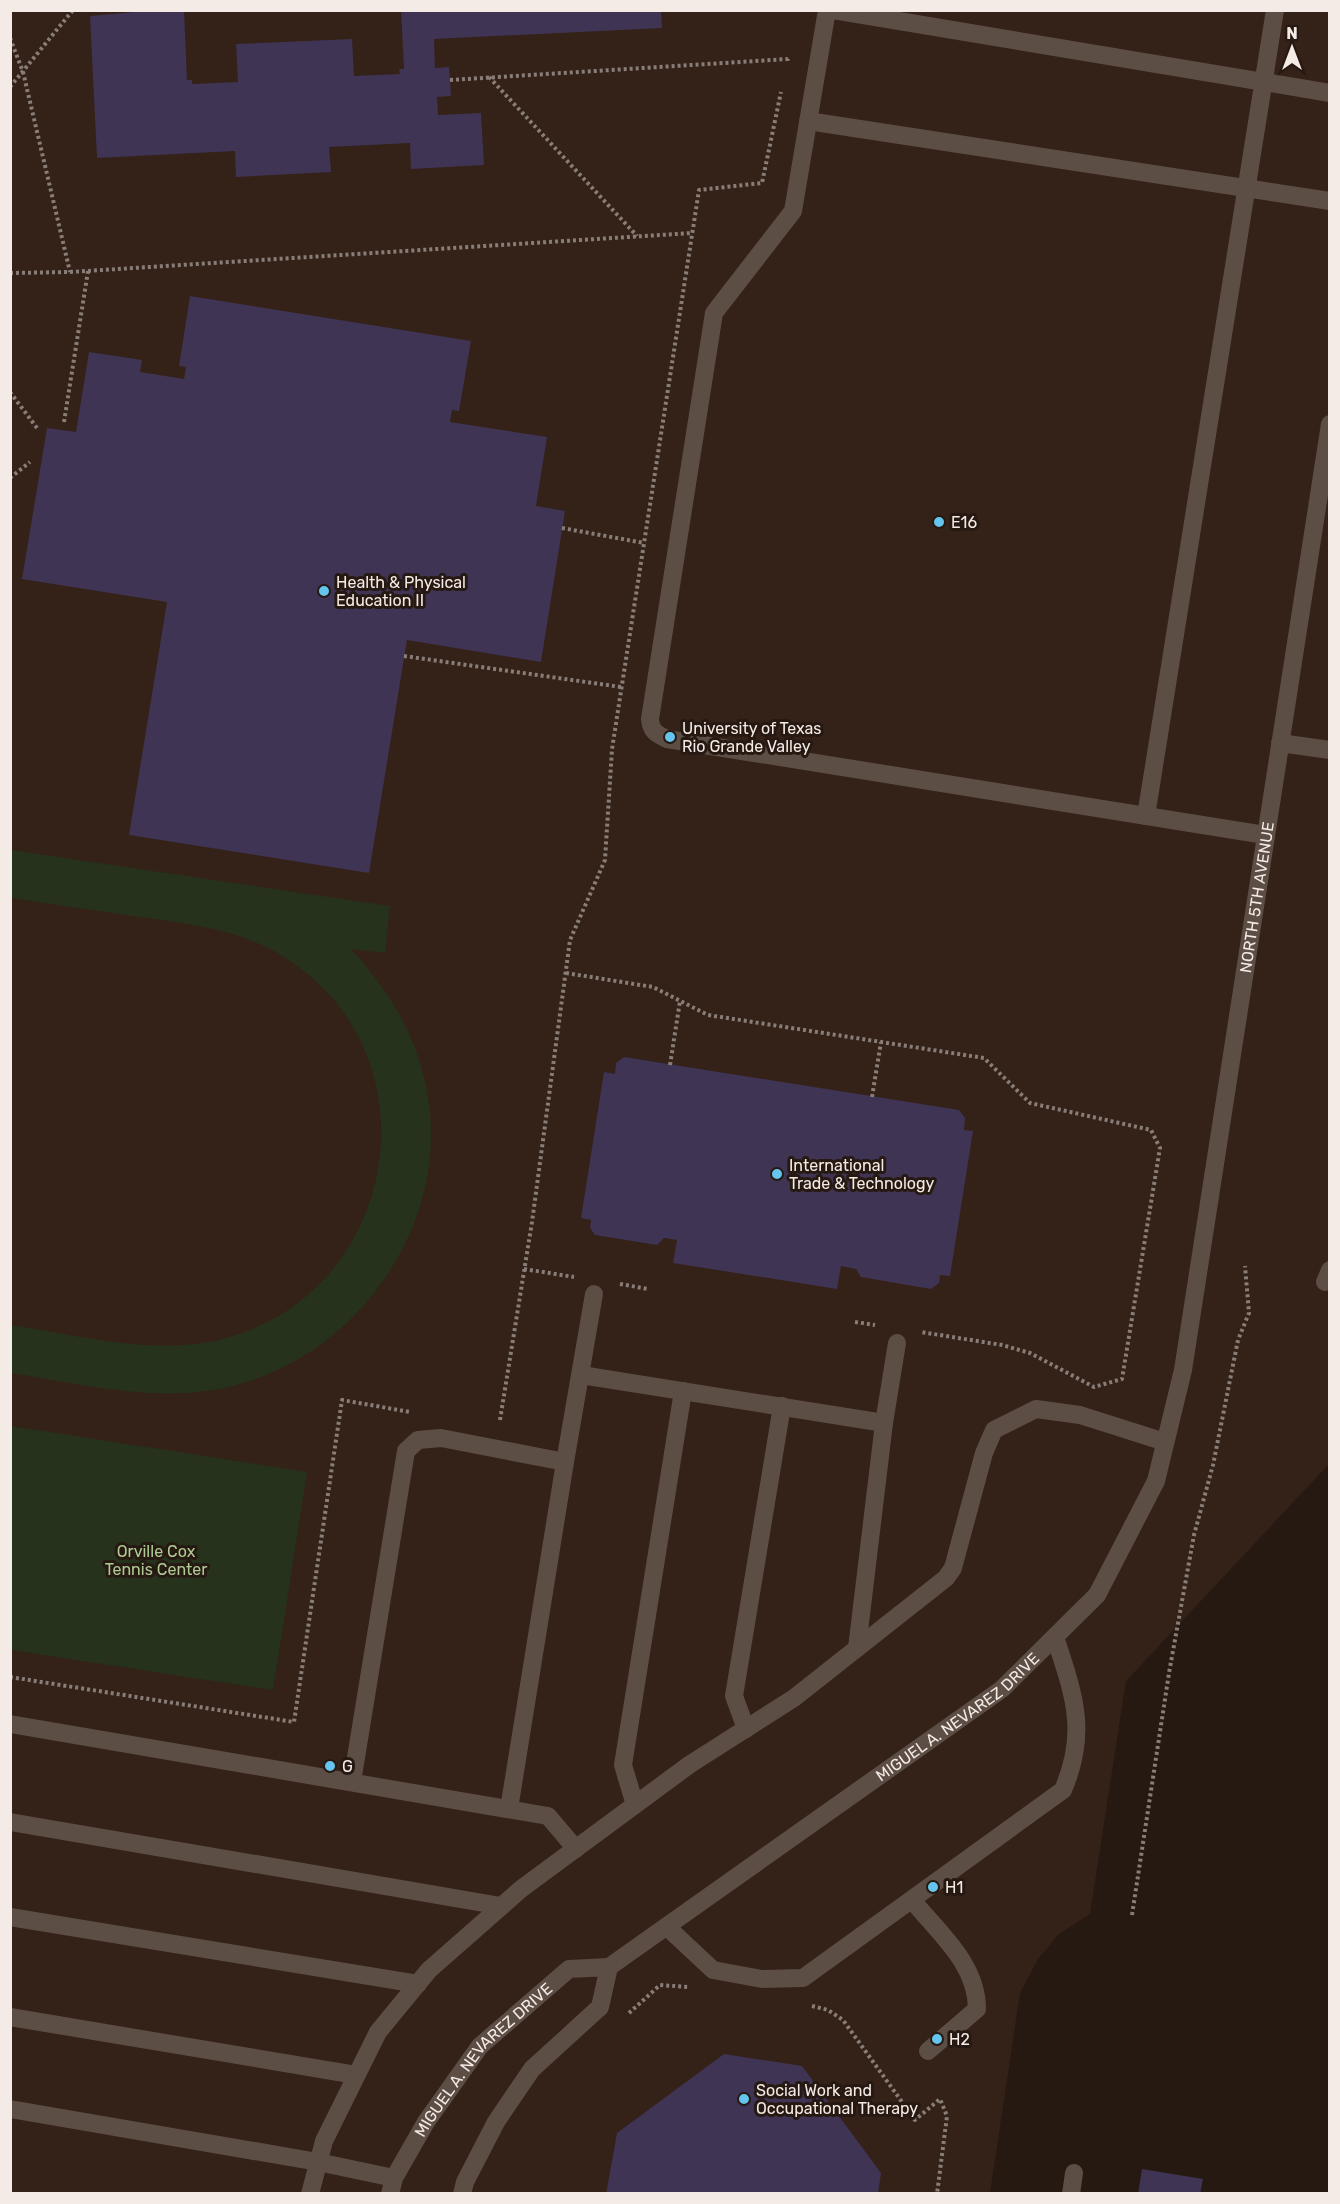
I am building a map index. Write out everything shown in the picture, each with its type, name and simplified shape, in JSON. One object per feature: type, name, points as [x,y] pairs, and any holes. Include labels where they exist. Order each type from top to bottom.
[{"type":"street","points":[[827,10],[793,212],[714,313],[650,719],[651,727],[656,734],[667,739],[1266,835]]},
{"type":"street","points":[[833,10],[1329,93]]},
{"type":"street","points":[[1146,816],[1275,10]]},
{"type":"street","points":[[808,121],[1329,201]]},
{"type":"street","name":"NORTH 5TH AVENUE","points":[[1183,1370],[1329,424]]},
{"type":"street","points":[[1280,743],[1329,750]]},
{"type":"street","points":[[509,1809],[594,1294]]},
{"type":"street","points":[[856,1648],[884,1423],[897,1343]]},
{"type":"street","name":"MIGUEL A. NEVAREZ DRIVE","points":[[392,2186],[426,2122],[480,2046],[569,1969],[609,1967],[667,1927],[1002,1689],[1097,1595],[1156,1481],[1183,1370]]},
{"type":"street","points":[[582,1375],[884,1423]]},
{"type":"street","points":[[635,1805],[624,1765],[683,1391]]},
{"type":"street","points":[[746,1729],[734,1696],[782,1406]]},
{"type":"street","points":[[310,2193],[324,2141],[378,2032],[429,1971],[501,1906],[635,1805],[794,1698],[946,1578],[953,1568],[984,1453],[994,1430],[1036,1409],[1080,1415],[1165,1442]]},
{"type":"street","points":[[352,1782],[406,1451],[418,1440],[441,1438],[565,1462]]},
{"type":"street","points":[[667,1927],[712,1971],[762,1979],[803,1978],[1063,1790],[1075,1763],[1078,1729],[1073,1690],[1055,1637]]},
{"type":"street","points":[[10,1724],[548,1816],[576,1849]]},
{"type":"street","points":[[10,1822],[501,1906]]},
{"type":"street","points":[[912,1900],[966,1964],[977,1992],[977,2009],[928,2051]]},
{"type":"street","points":[[10,1917],[418,1984]]},
{"type":"street","points":[[462,2193],[465,2182],[496,2121],[532,2069],[600,2007],[609,1967]]},
{"type":"street","points":[[10,2017],[356,2075]]},
{"type":"street","points":[[10,2109],[318,2162],[392,2186]]},
{"type":"street","points":[[1071,2193],[1074,2173]]},
{"type":"path","points":[[10,87],[73,10]]},
{"type":"path","points":[[10,38],[23,72],[70,272]]},
{"type":"path","points":[[450,80],[788,59],[790,50]]},
{"type":"path","points":[[489,77],[638,236]]},
{"type":"path","points":[[10,273],[88,271],[692,233]]},
{"type":"path","points":[[64,422],[88,271]]},
{"type":"path","points":[[10,392],[37,428]]},
{"type":"path","points":[[10,478],[30,462]]},
{"type":"path","points":[[562,528],[644,543]]},
{"type":"path","points":[[404,656],[621,687]]},
{"type":"path","points":[[566,973],[653,987],[708,1015],[984,1058],[1030,1103],[1151,1130],[1160,1148],[1122,1379],[1094,1388],[1030,1353],[1012,1347],[912,1330]]},
{"type":"path","points":[[670,1065],[680,1001]]},
{"type":"path","points":[[872,1097],[881,1042]]},
{"type":"path","points":[[1132,1915],[1167,1685],[1194,1535],[1213,1465],[1238,1340],[1249,1313],[1245,1266]]},
{"type":"path","points":[[855,1322],[878,1325]]},
{"type":"path","points":[[10,1677],[294,1722],[342,1400],[420,1414]]},
{"type":"path","points":[[623,2019],[660,1985],[691,1987]]},
{"type":"path","points":[[806,2004],[828,2010],[843,2020],[915,2120],[940,2099],[947,2116],[938,2193]]},
{"type":"shaded area","name":"University of Texas Rio Grande Valley","points":[[11,11],[1329,11],[1329,1464],[1126,1681],[1090,1914],[1059,1934],[1038,1959],[1020,1993],[990,2193],[11,2194]]},
{"type":"green space","points":[[11,850],[390,906],[385,953],[351,949],[389,997],[408,1031],[422,1069],[427,1091],[431,1142],[424,1192],[407,1240],[381,1284],[348,1322],[308,1353],[263,1376],[213,1390],[188,1393],[137,1392],[11,1373],[11,1325],[124,1343],[181,1345],[209,1342],[236,1335],[291,1308],[333,1269],[363,1220],[378,1166],[380,1110],[367,1055],[338,1005],[293,963],[256,942],[216,930],[11,898]]},
{"type":"green space","name":"Orville Cox Tennis Center","points":[[11,1426],[307,1472],[273,1690],[11,1650]]},
{"type":"building","points":[[184,10],[187,80],[192,80],[192,84],[238,82],[236,44],[352,39],[354,76],[400,74],[399,69],[404,69],[401,10],[661,10],[662,28],[434,39],[435,68],[449,67],[451,96],[437,97],[438,115],[481,113],[484,165],[411,169],[410,143],[329,147],[331,172],[236,177],[235,151],[97,158],[90,16]]},
{"type":"building","name":"Health & Physical Education II","points":[[190,296],[471,341],[459,411],[452,410],[450,422],[547,437],[536,506],[565,511],[541,662],[407,640],[369,873],[129,835],[167,602],[22,579],[47,428],[76,432],[89,352],[142,360],[140,372],[184,379],[186,367],[179,366]]},
{"type":"building","name":"International Trade & Technology","points":[[624,1057],[959,1110],[965,1118],[964,1130],[973,1131],[950,1276],[940,1275],[939,1283],[931,1289],[861,1277],[856,1269],[841,1266],[837,1289],[673,1263],[677,1240],[664,1238],[657,1245],[595,1235],[590,1228],[591,1220],[581,1218],[604,1072],[615,1074],[616,1063]]},
{"type":"building","name":"Social Work and Occupational Therapy","points":[[724,2054],[802,2066],[881,2173],[878,2194],[606,2194],[617,2133]]},
{"type":"building","points":[[1142,2169],[1203,2179],[1200,2194],[1138,2194]]},
{"type":"place","name":"E16","points":[[939,522]]},
{"type":"place","name":"Health & Physical Education II","points":[[324,591]]},
{"type":"place","name":"University of Texas Rio Grande Valley","points":[[670,737]]},
{"type":"place","name":"International Trade & Technology","points":[[777,1174]]},
{"type":"place","name":"G","points":[[330,1766]]},
{"type":"place","name":"H1","points":[[933,1887]]},
{"type":"place","name":"H2","points":[[937,2039]]},
{"type":"place","name":"Social Work and Occupational Therapy","points":[[744,2099]]}]
